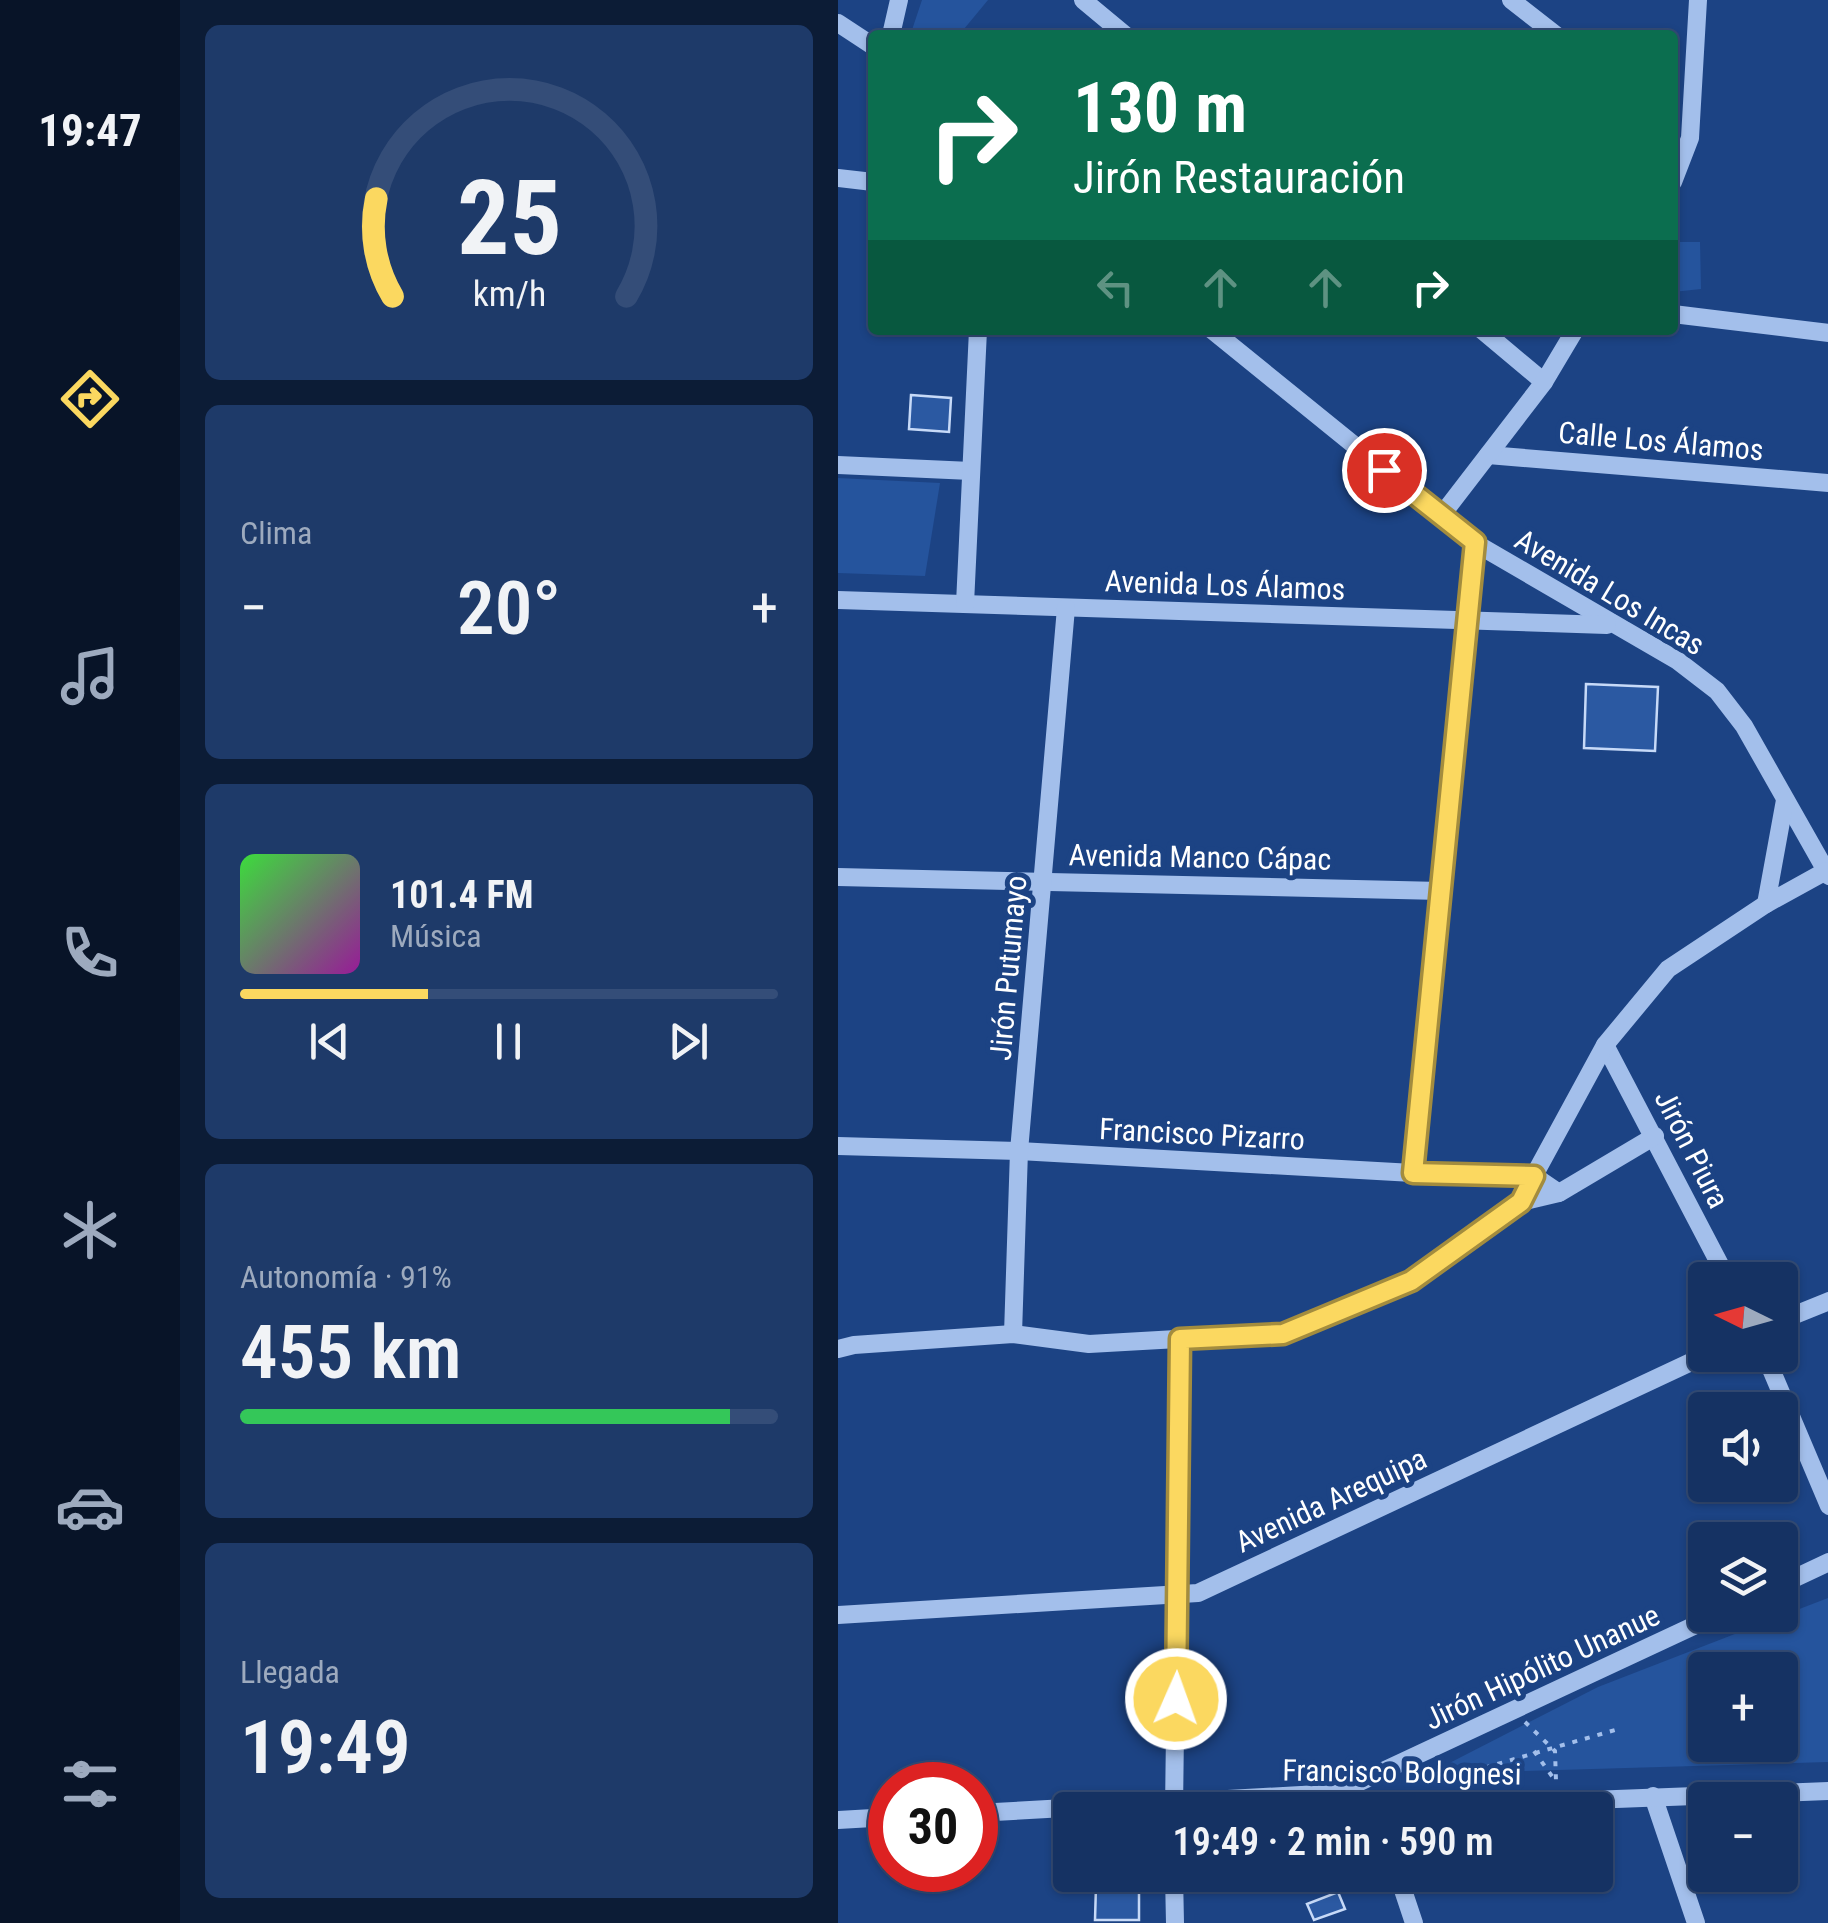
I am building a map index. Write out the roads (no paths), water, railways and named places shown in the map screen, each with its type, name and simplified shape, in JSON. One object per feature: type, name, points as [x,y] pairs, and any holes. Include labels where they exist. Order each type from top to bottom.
[{"type":"street","points":[[892,30],[899,0]]},
{"type":"street","points":[[1083,0],[1119,30]]},
{"type":"street","points":[[1511,0],[1550,30]]},
{"type":"street","points":[[1678,169],[1690,138],[1698,0]]},
{"type":"street","points":[[838,24],[868,43]]},
{"type":"street","points":[[1678,129],[1690,138]]},
{"type":"street","points":[[838,178],[868,181]]},
{"type":"street","points":[[1678,315],[1828,333]]},
{"type":"street","points":[[964,604],[978,335]]},
{"type":"street","name":"Avenida Los Incas","points":[[1218,335],[1475,542],[1678,662],[1717,691],[1744,726],[1827,874]]},
{"type":"street","points":[[1488,335],[1544,382]]},
{"type":"street","points":[[1441,516],[1544,382],[1572,335]]},
{"type":"street","name":"Calle Los Álamos","points":[[1488,455],[1828,482]]},
{"type":"street","points":[[838,465],[971,471]]},
{"type":"street","points":[[1413,1173],[1475,542]]},
{"type":"street","name":"Avenida Los Álamos","points":[[838,600],[1611,625]]},
{"type":"street","name":"Jirón Putumayo","points":[[1012,1334],[1019,1151],[1066,608]]},
{"type":"street","points":[[1766,904],[1785,800]]},
{"type":"street","points":[[1521,1202],[1605,1045],[1668,969],[1766,904],[1827,874]]},
{"type":"street","name":"Avenida Manco Cápac","points":[[838,877],[1441,891]]},
{"type":"street","name":"Jirón Piura","points":[[1605,1045],[1719,1262]]},
{"type":"street","points":[[838,1349],[1012,1334],[1089,1344],[1283,1334],[1411,1281],[1521,1202],[1559,1193],[1655,1136]]},
{"type":"street","name":"Francisco Pizarro","points":[[838,1146],[1534,1176]]},
{"type":"street","points":[[1534,1176],[1559,1193]]},
{"type":"street","points":[[1798,1314],[1828,1301]]},
{"type":"street","points":[[1174,1792],[1180,1339]]},
{"type":"street","name":"Avenida Arequipa","points":[[838,1615],[1198,1593],[1688,1363]]},
{"type":"street","points":[[1771,1372],[1828,1506]]},
{"type":"street","points":[[1798,1576],[1828,1562]]},
{"type":"street","name":"Jirón Hipólito Unanue","points":[[1338,1792],[1688,1629]]},
{"type":"street","points":[[1366,1778],[1370,1792]]},
{"type":"street","name":"Francisco Bolognesi","points":[[1613,1798],[1828,1792]]},
{"type":"street","points":[[1653,1796],[1696,1923]]},
{"type":"street","name":"Francisco Bolognesi","points":[[998,1812],[1053,1810]]},
{"type":"street","points":[[838,1820],[868,1819]]},
{"type":"street","points":[[1174,1892],[1175,1923]]},
{"type":"street","points":[[1404,1892],[1414,1923]]}]
